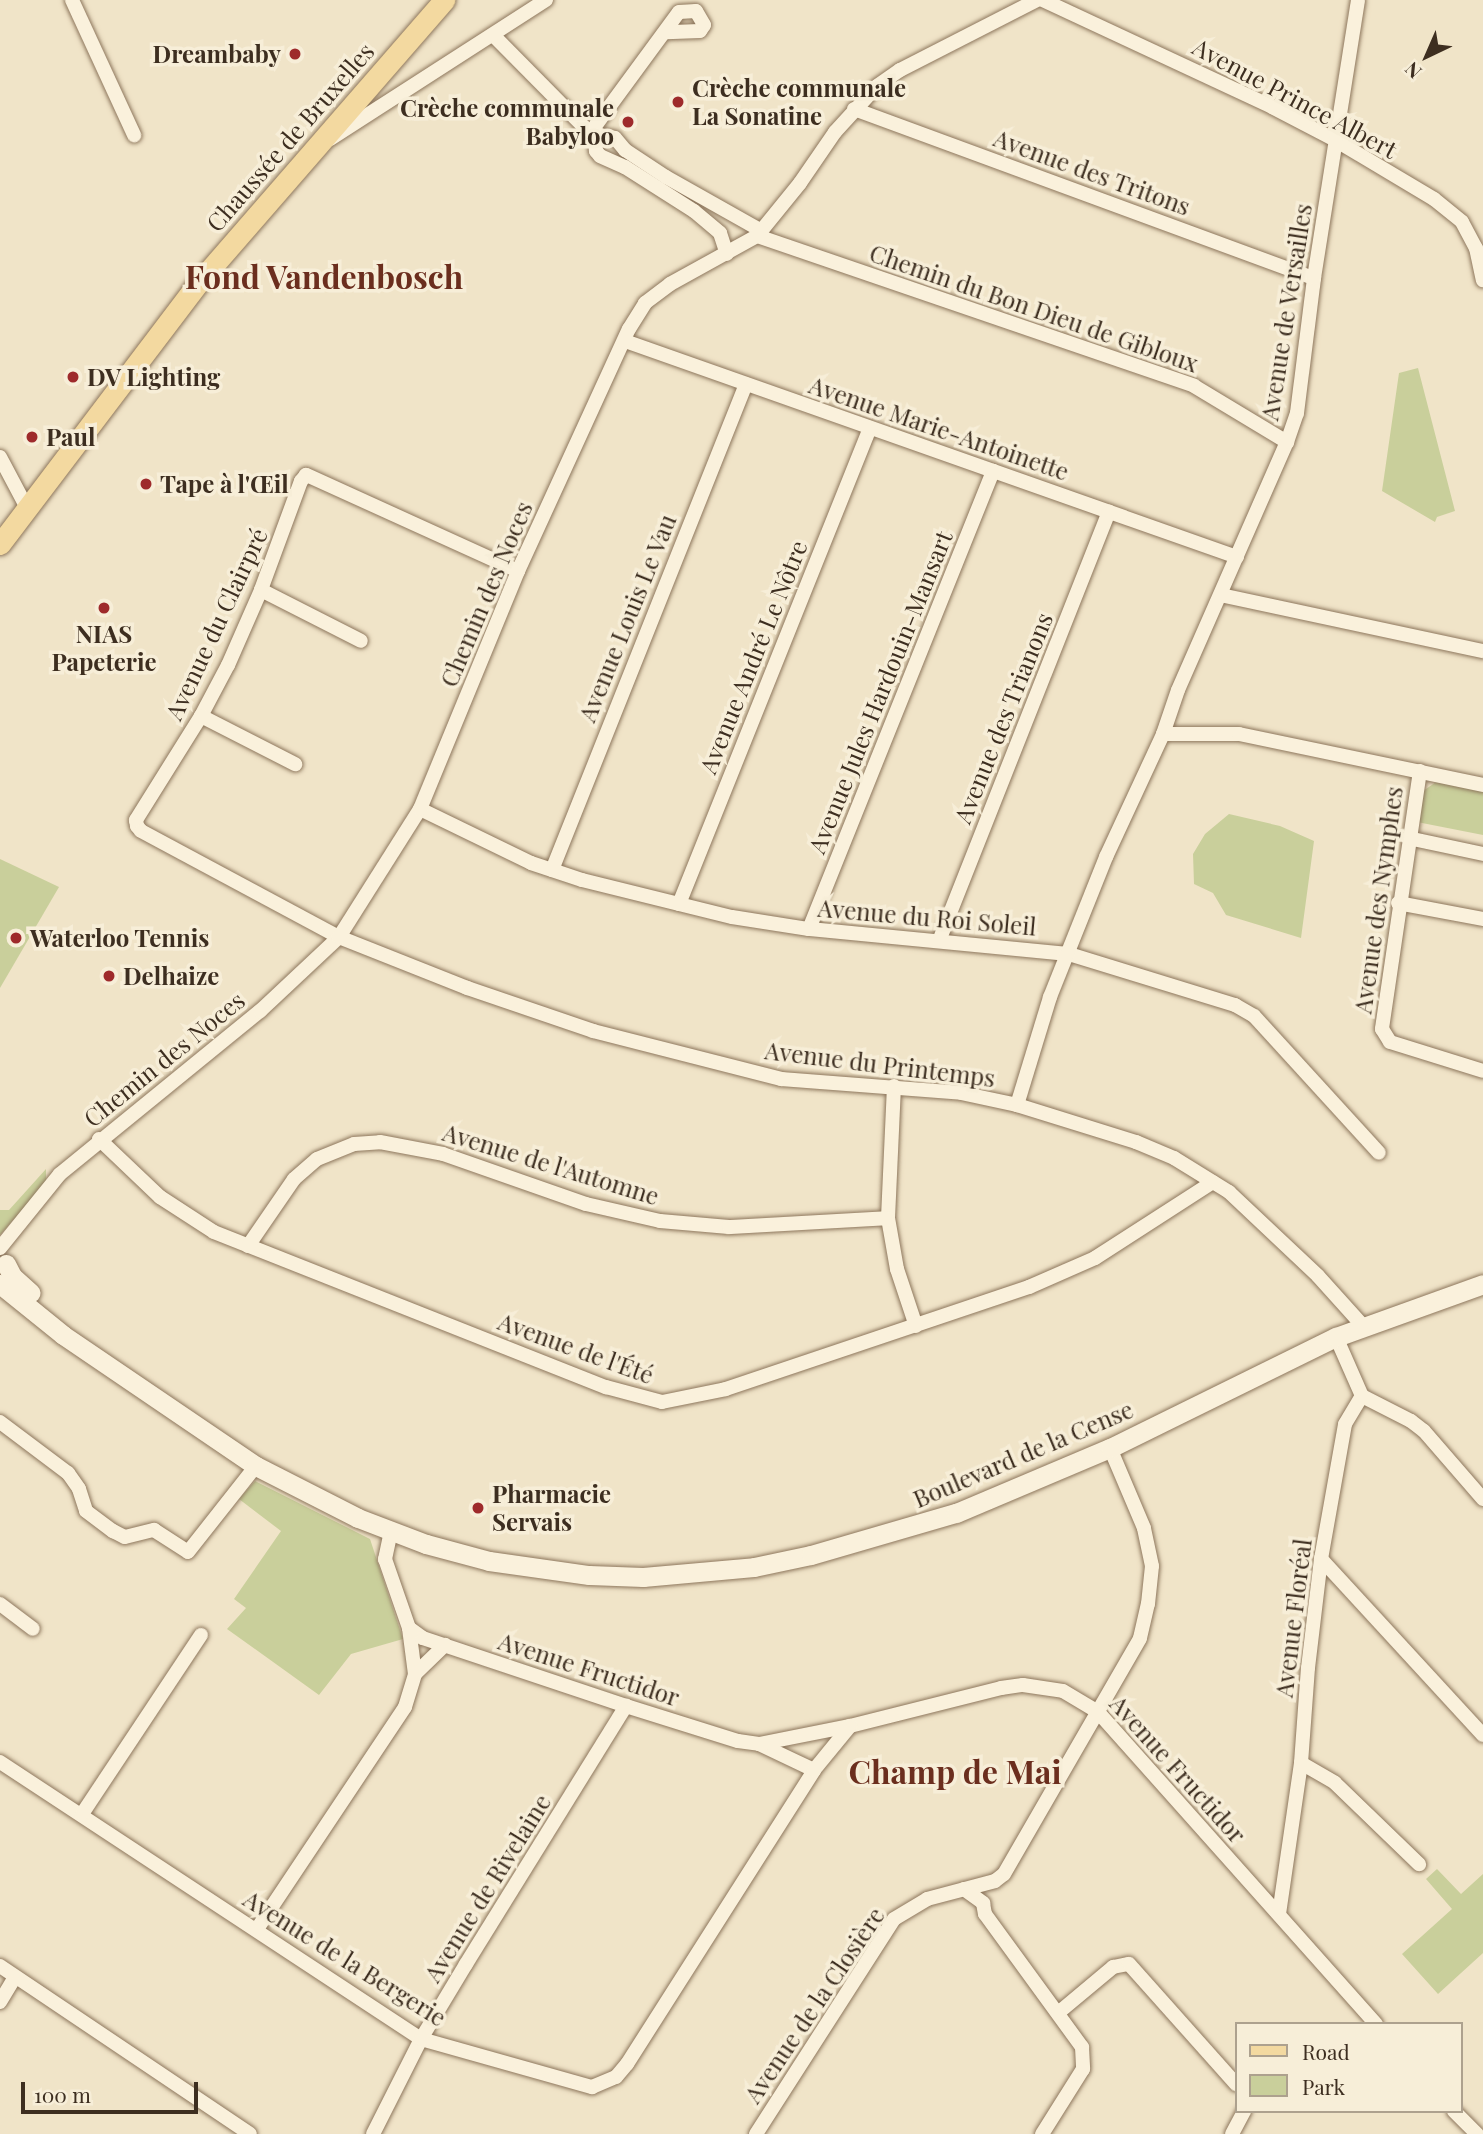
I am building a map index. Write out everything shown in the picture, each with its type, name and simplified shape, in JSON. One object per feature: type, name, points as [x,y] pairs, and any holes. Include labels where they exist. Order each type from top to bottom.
[{"type":"main road","name":"Chaussée de Bruxelles","points":[[0,544],[199,282],[444,0]]},
{"type":"main road","name":"Boulevard de la Cense","points":[[1,1260],[21,1285],[107,1362]]},
{"type":"main road","name":"Boulevard de la Cense","points":[[0,1284],[63,1335],[107,1362],[256,1466],[325,1502],[391,1531],[468,1556],[538,1570],[643,1577],[699,1573],[811,1555],[956,1513],[1110,1448],[1336,1337],[1483,1284]]},
{"type":"street","points":[[72,0],[134,135]]},
{"type":"street","points":[[314,149],[546,0]]},
{"type":"street","name":"Chemin des Noces","points":[[1,1260],[60,1174],[99,1139],[260,1011],[340,937],[421,809],[518,571],[645,303],[670,284],[759,234],[854,108],[877,86],[900,70],[1037,0]]},
{"type":"street","name":"Avenue Prince Albert","points":[[1043,0],[1335,140],[1437,201],[1462,222],[1476,248],[1483,280]]},
{"type":"street","name":"Avenue de Versailles","points":[[1017,1105],[1050,997],[1106,858],[1163,734],[1178,690],[1287,442],[1297,413],[1314,278],[1357,0]]},
{"type":"street","points":[[593,135],[666,32]]},
{"type":"street","name":"Chemin du Bon Dieu de Gibloux","points":[[493,35],[593,135],[596,151],[600,156],[663,190],[720,233],[727,254]]},
{"type":"street","name":"Avenue des Tritons","points":[[854,108],[1314,278]]},
{"type":"street","name":"Chemin du Bon Dieu de Gibloux","points":[[593,135],[615,138],[625,150],[759,234],[1194,386],[1287,442]]},
{"type":"street","name":"Avenue Marie-Antoinette","points":[[625,341],[1237,557]]},
{"type":"street","name":"Avenue Louis Le Vau","points":[[552,870],[746,384]]},
{"type":"street","name":"Avenue André Le Nôtre","points":[[679,904],[870,428]]},
{"type":"street","points":[[0,457],[27,508]]},
{"type":"street","name":"Avenue Jules Hardouin-Mansart","points":[[810,929],[993,471]]},
{"type":"street","name":"Avenue du Clairpré","points":[[340,937],[141,831],[136,820],[201,716],[261,590],[301,481],[306,475],[518,571]]},
{"type":"street","name":"Avenue des Trianons","points":[[939,941],[1110,512]]},
{"type":"street","points":[[261,590],[361,641]]},
{"type":"street","points":[[1221,595],[1483,650]]},
{"type":"street","points":[[201,716],[295,764]]},
{"type":"street","points":[[1163,734],[1239,734],[1483,785]]},
{"type":"street","name":"Avenue des Nymphes","points":[[1420,771],[1398,903],[1382,1028],[1384,1036],[1390,1042],[1483,1071]]},
{"type":"street","name":"Avenue du Roi Soleil","points":[[421,809],[487,844],[552,870],[679,904],[754,922],[1069,954],[1245,1009],[1379,1153]]},
{"type":"street","points":[[1408,838],[1483,854]]},
{"type":"street","points":[[1398,903],[1483,919]]},
{"type":"street","name":"Avenue du Printemps","points":[[340,937],[467,988],[593,1031],[781,1079],[961,1093],[1017,1105],[1136,1142],[1174,1158],[1213,1182],[1255,1215],[1363,1326]]},
{"type":"street","points":[[894,1086],[888,1217],[897,1269],[916,1326]]},
{"type":"street","name":"Avenue de l'Été","points":[[99,1139],[131,1172],[185,1215],[248,1246],[606,1387],[662,1402],[726,1390],[1028,1287],[1083,1263],[1130,1237],[1213,1182]]},
{"type":"street","name":"Avenue de l'Automne","points":[[248,1246],[286,1189],[317,1159],[354,1143],[380,1142],[443,1154],[586,1203],[660,1221],[729,1227],[888,1217]]},
{"type":"street","points":[[1336,1337],[1362,1396],[1424,1431],[1483,1499]]},
{"type":"street","name":"Avenue Floréal","points":[[1279,1914],[1301,1763],[1308,1668],[1321,1559],[1345,1424],[1362,1396]]},
{"type":"street","points":[[0,1422],[68,1473],[79,1489],[86,1511],[113,1531],[125,1537],[154,1530],[188,1552],[256,1466]]},
{"type":"street","points":[[1042,2134],[1083,2069],[1082,2047],[985,1914],[983,1903],[995,1881],[1012,1863],[1140,1638],[1149,1604],[1152,1566],[1144,1528],[1110,1448]]},
{"type":"street","points":[[257,1929],[405,1707],[415,1674],[415,1649],[384,1559],[391,1531]]},
{"type":"street","points":[[1321,1559],[1483,1735]]},
{"type":"street","points":[[0,1604],[33,1629]]},
{"type":"street","name":"Avenue Fructidor","points":[[409,1628],[423,1637],[445,1645],[626,1706],[738,1741],[759,1744],[814,1770]]},
{"type":"street","points":[[82,1814],[201,1635]]},
{"type":"street","points":[[415,1674],[445,1645]]},
{"type":"street","name":"Avenue Fructidor","points":[[759,1744],[850,1726],[1023,1685],[1063,1691],[1098,1712],[1374,2022]]},
{"type":"street","name":"Avenue de Rivelaine","points":[[373,2134],[422,2039],[626,1706]]},
{"type":"street","name":"Avenue de la Bergerie","points":[[0,1762],[422,2039],[592,2087],[617,2077],[814,1770],[850,1726]]},
{"type":"street","points":[[1301,1763],[1335,1783],[1419,1864]]},
{"type":"street","name":"Avenue de la Closière","points":[[756,2134],[894,1919],[927,1899],[995,1881]]},
{"type":"street","points":[[964,1889],[983,1903]]},
{"type":"street","points":[[1058,2013],[1113,1967],[1129,1964],[1234,2082]]},
{"type":"street","points":[[0,1966],[250,2134]]},
{"type":"street","points":[[0,2002],[15,1977]]},
{"type":"street","points":[[1233,2134],[1243,2113]]},
{"type":"street","points":[[1456,2113],[1477,2134]]},
{"type":"green space","points":[[1418,368],[1455,511],[1437,517],[1435,522],[1382,491],[1399,373]]},
{"type":"green space","points":[[1439,780],[1483,788],[1483,835],[1417,822],[1423,791]]},
{"type":"green space","points":[[1229,814],[1280,826],[1314,841],[1301,938],[1226,915],[1213,893],[1194,884],[1193,854],[1205,834]]},
{"type":"green space","name":"Waterloo Tennis","points":[[0,859],[59,887],[0,988]]},
{"type":"green space","points":[[46,1169],[46,1183],[0,1235],[0,1210],[9,1210]]},
{"type":"green space","points":[[255,1481],[370,1539],[403,1639],[351,1654],[319,1695],[227,1629],[246,1608],[234,1599],[281,1531],[239,1499]]},
{"type":"green space","points":[[1437,1869],[1461,1894],[1483,1874],[1483,1953],[1438,1994],[1402,1954],[1452,1909],[1426,1879]]},
{"type":"place","name":"Dreambaby","points":[[295,54]]},
{"type":"place","name":"Crèche communale La Sonatine","points":[[678,102]]},
{"type":"place","name":"Crèche communale Babyloo","points":[[628,122]]},
{"type":"place","name":"DV Lighting","points":[[73,377]]},
{"type":"place","name":"Paul","points":[[32,437]]},
{"type":"place","name":"Tape à l'Œil","points":[[146,484]]},
{"type":"place","name":"NIAS Papeterie","points":[[104,608]]},
{"type":"place","name":"Waterloo Tennis","points":[[16,938]]},
{"type":"place","name":"Delhaize","points":[[109,976]]},
{"type":"place","name":"Pharmacie Servais","points":[[478,1508]]},
{"type":"district","name":"Fond Vandenbosch","points":[[324,276]]},
{"type":"district","name":"Champ de Mai","points":[[955,1771]]}]
